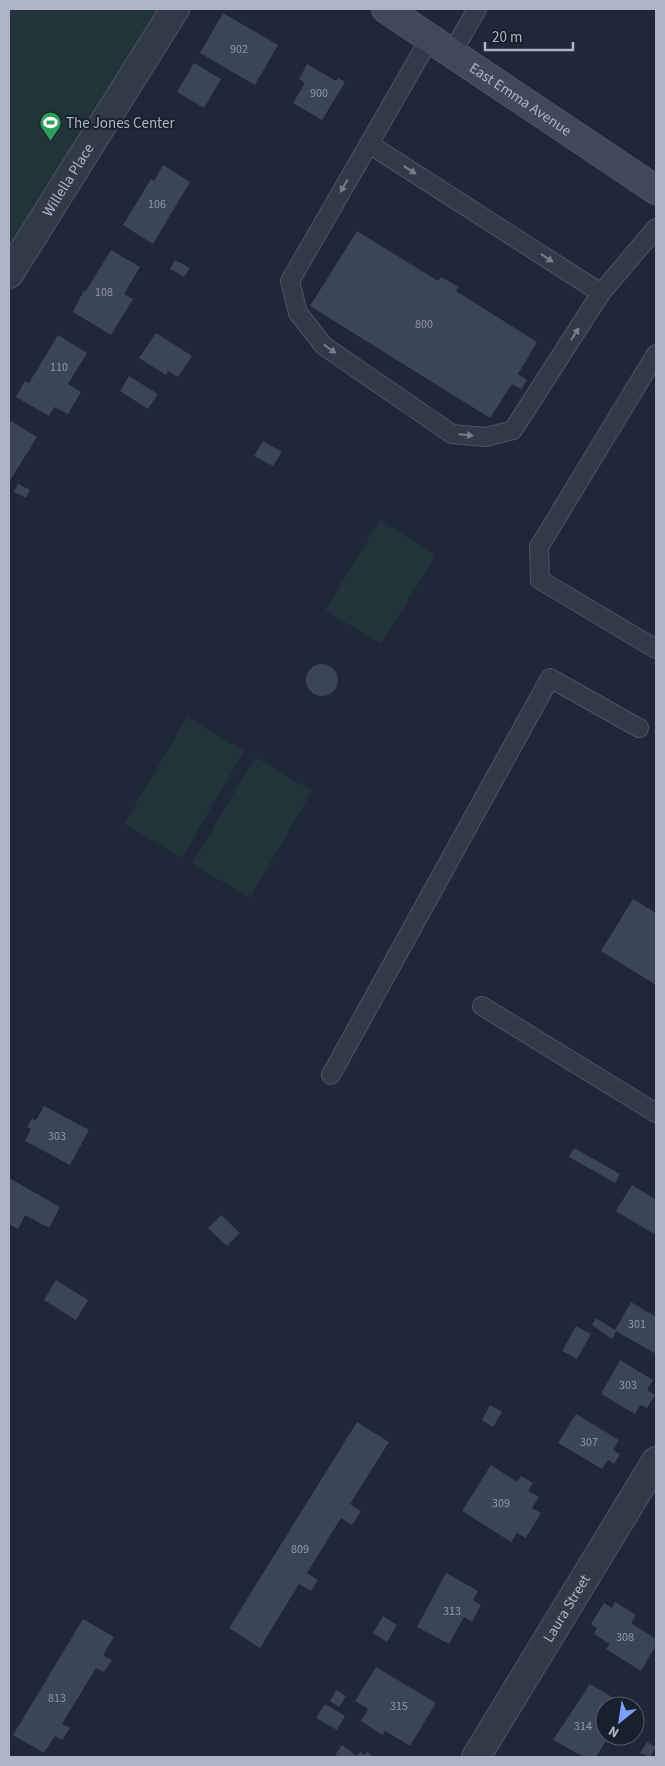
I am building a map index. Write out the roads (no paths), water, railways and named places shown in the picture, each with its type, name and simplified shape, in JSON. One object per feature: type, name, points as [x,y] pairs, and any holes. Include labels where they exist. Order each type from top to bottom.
[{"type":"street","name":"Willella Place","points":[[9,274],[175,9]]},
{"type":"street","name":"East Emma Avenue","points":[[386,9],[656,190]]},
{"type":"street","name":"Laura Street","points":[[476,1757],[656,1461]]},
{"type":"lane","points":[[452,53],[477,9]]},
{"type":"lane","points":[[430,38],[290,281],[298,313],[324,346],[452,434],[486,437],[513,430],[601,293],[656,228]]},
{"type":"lane","points":[[369,144],[601,293]]},
{"type":"lane","points":[[656,354],[539,547],[540,580],[656,650]]},
{"type":"lane","points":[[331,1075],[550,678],[639,728]]},
{"type":"lane","points":[[482,1006],[656,1113]]},
{"type":"place","name":"The Jones Center","points":[[50,142]]}]
